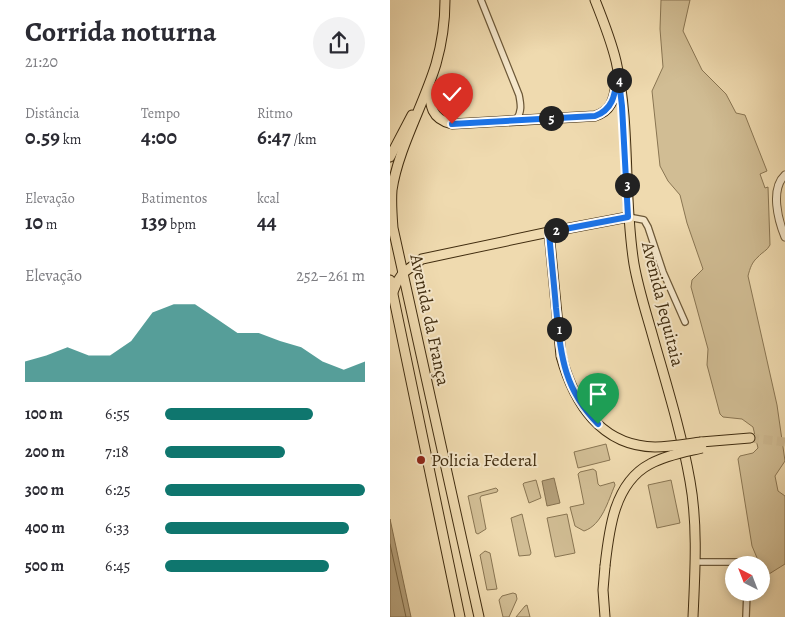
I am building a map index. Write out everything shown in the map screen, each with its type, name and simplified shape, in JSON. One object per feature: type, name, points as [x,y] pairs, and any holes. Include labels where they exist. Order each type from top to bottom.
[{"type":"main road","points":[[390,157],[429,84],[440,48],[445,15],[445,0]]},
{"type":"main road","name":"Avenida Jequitaia","points":[[594,0],[613,48],[618,73],[622,106],[628,217],[633,258],[640,292],[690,481],[694,513],[693,617]]},
{"type":"main road","points":[[429,84],[432,109],[436,116],[445,122],[457,124],[595,116],[601,114],[613,102],[618,73]]},
{"type":"main road","name":"Avenida da França","points":[[429,84],[402,154],[392,188],[391,208],[393,228],[479,617]]},
{"type":"main road","points":[[393,292],[403,273],[417,262],[431,256],[628,217]]},
{"type":"main road","points":[[549,232],[561,356],[570,384],[581,404],[598,424],[611,435],[638,446],[702,445],[750,438]]},
{"type":"main road","name":"Avenida da França","points":[[390,280],[432,490],[460,617]]},
{"type":"main road","points":[[604,617],[603,590],[608,541],[615,512],[624,490],[632,479],[649,464],[702,445]]},
{"type":"street","points":[[445,15],[450,0]]},
{"type":"street","points":[[481,0],[519,95],[521,108],[520,115],[516,120]]},
{"type":"street","points":[[785,175],[776,189],[780,224],[785,237]]},
{"type":"street","points":[[628,217],[644,220],[648,227],[663,272],[685,322]]},
{"type":"street","points":[[695,562],[725,562]]},
{"type":"street","points":[[746,617],[747,601]]},
{"type":"shaded area","points":[[661,0],[690,0],[683,31],[702,70],[726,94],[736,113],[745,115],[767,171],[760,174],[765,188],[768,187],[770,245],[754,261],[748,276],[777,405],[785,461],[775,476],[778,491],[785,496],[785,564],[770,573],[770,556],[756,556],[752,546],[738,459],[740,456],[753,453],[758,448],[753,427],[742,419],[723,417],[720,414],[707,365],[708,349],[691,287],[692,280],[703,269],[687,223],[680,195],[668,181],[660,166],[652,91],[663,67],[660,29]]},
{"type":"shaded area","points":[[606,444],[610,460],[578,468],[574,452]]},
{"type":"shaded area","points":[[593,469],[596,471],[600,486],[614,482],[615,485],[600,518],[595,524],[584,531],[575,526],[570,507],[584,504],[578,474]]},
{"type":"shaded area","points":[[536,480],[541,498],[529,503],[523,484]]},
{"type":"shaded area","points":[[671,480],[680,523],[657,528],[648,485]]},
{"type":"shaded area","points":[[496,488],[497,492],[481,496],[480,498],[486,529],[478,534],[476,533],[468,496]]},
{"type":"shaded area","points":[[522,514],[531,553],[530,555],[519,556],[511,518]]},
{"type":"shaded area","points":[[567,514],[575,553],[555,557],[547,518]]},
{"type":"shaded area","points":[[485,551],[490,553],[497,589],[487,590],[480,555]]},
{"type":"shaded area","points":[[516,594],[517,599],[509,617],[503,617],[499,600],[502,596]]},
{"type":"shaded area","points":[[527,605],[530,617],[516,617],[525,606]]},
{"type":"water","points":[[554,478],[560,503],[547,506],[542,481]]},
{"type":"water","points":[[390,519],[411,617],[390,617]]},
{"type":"tunnel","points":[[750,438],[785,442]]},
{"type":"place","name":"Policia Federal","points":[[421,460]]},
{"type":"route","points":[[452,124],[595,116],[606,111],[613,102],[618,73],[622,106],[628,217],[549,232],[561,356],[575,395],[598,424]]}]
